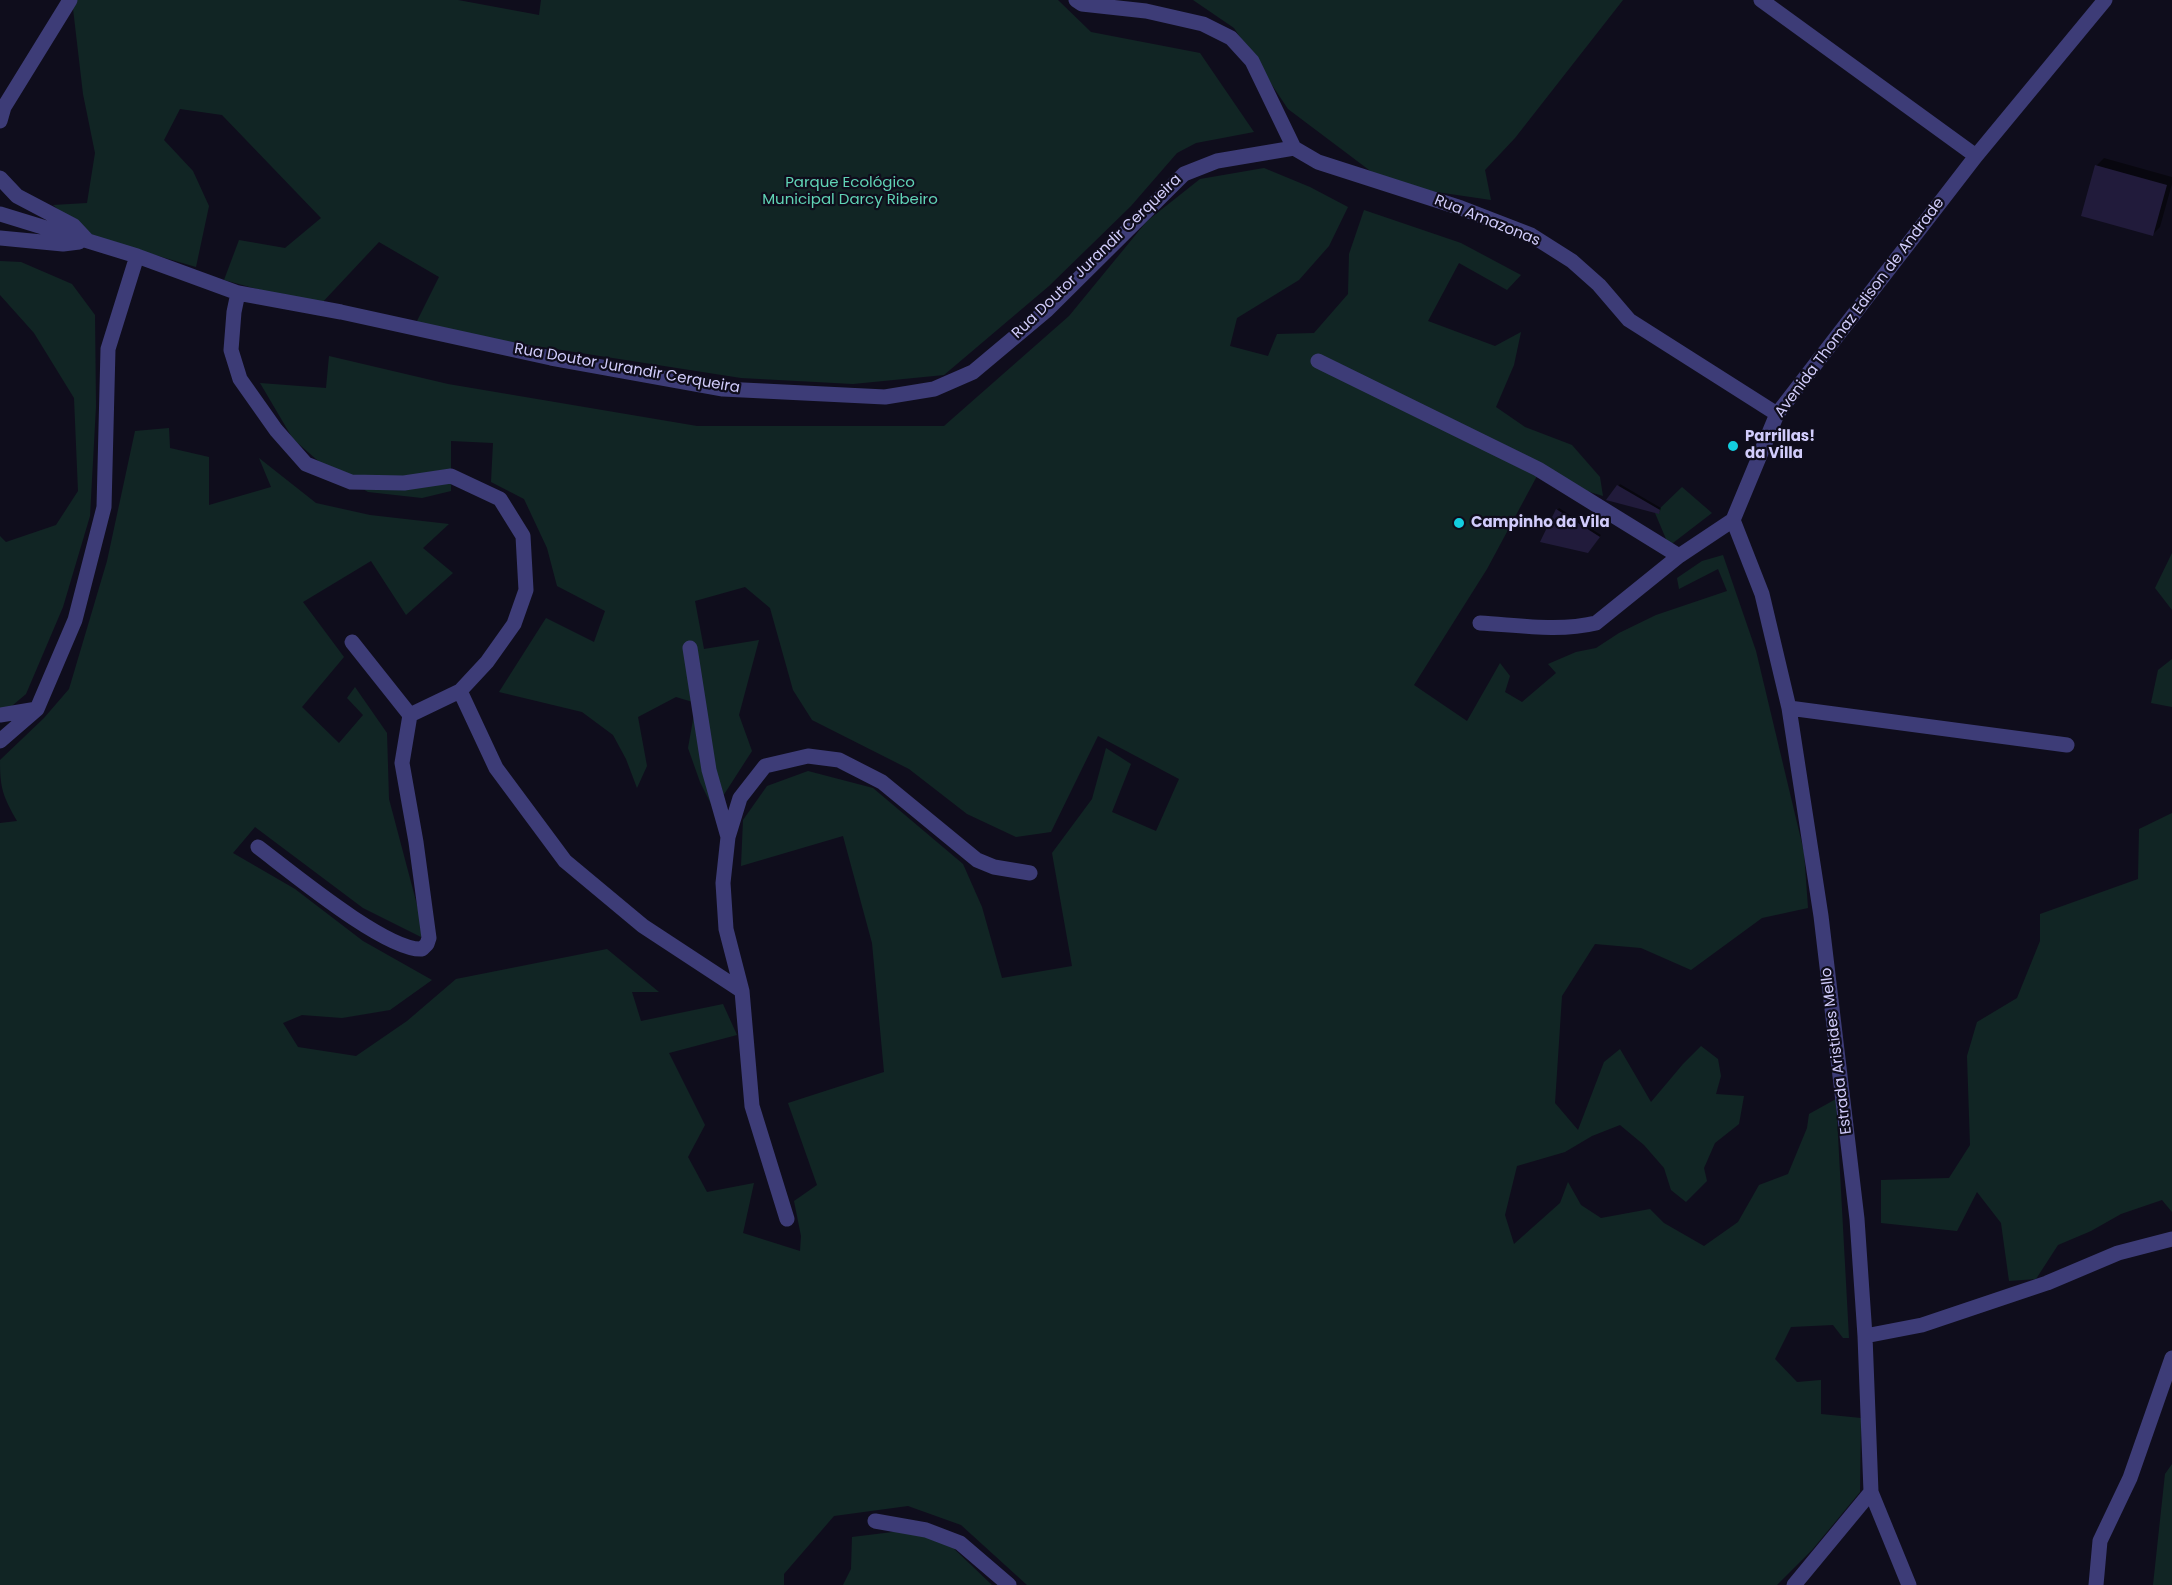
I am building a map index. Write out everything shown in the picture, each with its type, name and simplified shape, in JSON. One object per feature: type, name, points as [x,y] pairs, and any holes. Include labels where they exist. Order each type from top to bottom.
[{"type":"street","points":[[0,121],[4,107],[70,0]]},
{"type":"street","points":[[1076,0],[1082,4],[1146,11],[1203,24],[1231,38],[1252,61],[1294,148]]},
{"type":"street","points":[[1761,0],[1976,156]]},
{"type":"street","name":"Avenida Thomaz Edison de Andrade","points":[[1733,520],[1777,414],[1976,156],[2105,0]]},
{"type":"street","name":"Rua Doutor Jurandir Cerqueira","points":[[0,214],[137,256],[238,293],[341,312],[551,358],[723,389],[885,397],[934,389],[973,372],[1047,310],[1184,174],[1217,161],[1294,148]]},
{"type":"street","name":"Rua Amazonas","points":[[1294,148],[1318,162],[1461,208],[1531,235],[1572,261],[1599,285],[1629,320],[1777,414]]},
{"type":"street","points":[[0,178],[17,196],[75,226],[88,241]]},
{"type":"street","points":[[0,237],[63,244],[88,241]]},
{"type":"street","points":[[0,741],[37,709],[75,620],[104,507],[108,349],[137,256]]},
{"type":"street","points":[[238,293],[231,350],[240,379],[276,430],[306,464],[351,482],[404,483],[451,476],[500,499],[523,536],[526,590],[514,624],[487,662],[460,691],[410,715]]},
{"type":"street","points":[[1318,361],[1538,470],[1679,556]]},
{"type":"street","points":[[1480,623],[1562,627],[1596,623],[1679,556],[1733,520]]},
{"type":"street","name":"Estrada Aristides Mello","points":[[1733,520],[1762,594],[1789,708],[1821,916],[1857,1219],[1865,1336],[1871,1492],[1910,1585]]},
{"type":"street","points":[[258,847],[355,920],[407,948],[422,949],[428,944],[416,842],[402,763],[410,715],[352,642]]},
{"type":"street","points":[[690,648],[709,770],[728,837]]},
{"type":"street","points":[[460,691],[496,768],[565,861],[643,926],[742,991]]},
{"type":"street","points":[[1789,708],[2067,745]]},
{"type":"street","points":[[0,715],[37,709]]},
{"type":"street","points":[[787,1219],[752,1106],[742,991],[726,929],[723,882],[728,837],[740,798],[765,766],[808,756],[838,760],[882,782],[977,860],[994,867],[1030,873]]},
{"type":"street","points":[[1865,1336],[1922,1325],[2047,1283],[2118,1252],[2172,1239]]},
{"type":"street","points":[[2096,1585],[2100,1541],[2130,1478],[2172,1358]]},
{"type":"street","points":[[1794,1585],[1871,1492]]},
{"type":"street","points":[[875,1521],[926,1530],[960,1543],[1009,1585]]},
{"type":"green space","name":"Parque Ecológico Municipal Darcy Ribeiro","points":[[72,0],[458,0],[539,15],[541,0],[1058,0],[1091,32],[1200,53],[1254,132],[1196,143],[1177,153],[1131,206],[1049,286],[944,375],[853,384],[741,378],[414,327],[439,277],[379,242],[319,306],[224,280],[239,240],[285,248],[321,218],[222,115],[180,109],[164,140],[193,171],[209,206],[196,267],[90,236],[53,205],[87,203],[95,153],[83,94]]},
{"type":"green space","points":[[1193,0],[1623,0],[1515,138],[1485,170],[1491,200],[1389,185],[1288,109],[1234,28]]},
{"type":"green space","points":[[1264,168],[1310,187],[1348,207],[1329,246],[1299,280],[1237,318],[1230,346],[1268,356],[1277,334],[1314,333],[1348,294],[1349,254],[1364,210],[1461,243],[1521,275],[1507,290],[1459,263],[1428,321],[1495,346],[1521,332],[1514,365],[1496,407],[1525,427],[1572,445],[1600,477],[1603,496],[1537,476],[1487,569],[1414,685],[1467,721],[1500,663],[1510,676],[1505,692],[1522,702],[1556,673],[1548,664],[1576,652],[1596,648],[1619,633],[1656,615],[1727,591],[1718,569],[1679,589],[1677,578],[1702,561],[1723,555],[1756,651],[1804,852],[1808,908],[1762,918],[1691,970],[1641,948],[1595,944],[1562,996],[1555,1103],[1578,1130],[1604,1062],[1620,1049],[1651,1102],[1701,1046],[1718,1059],[1721,1076],[1716,1094],[1744,1096],[1739,1124],[1715,1143],[1704,1168],[1707,1181],[1686,1202],[1671,1190],[1664,1168],[1644,1145],[1620,1125],[1592,1136],[1565,1152],[1517,1166],[1505,1215],[1514,1244],[1560,1203],[1568,1182],[1581,1205],[1601,1218],[1650,1209],[1664,1223],[1704,1246],[1738,1222],[1759,1185],[1788,1174],[1807,1128],[1809,1114],[1836,1099],[1849,1338],[1843,1338],[1833,1325],[1791,1327],[1775,1359],[1797,1382],[1821,1380],[1821,1414],[1861,1418],[1860,1492],[1812,1550],[1777,1585],[1027,1585],[961,1525],[908,1506],[834,1516],[784,1574],[784,1585],[0,1585],[0,823],[17,821],[3,792],[0,760],[44,718],[69,689],[107,561],[135,431],[169,428],[170,448],[209,457],[209,505],[271,487],[259,458],[316,503],[370,515],[449,524],[423,548],[453,573],[406,615],[371,561],[303,602],[344,657],[302,707],[339,743],[363,715],[347,698],[355,687],[387,733],[389,799],[421,920],[421,937],[363,908],[255,827],[233,853],[295,889],[363,941],[432,980],[390,1010],[342,1018],[302,1015],[283,1023],[298,1047],[356,1056],[407,1021],[456,979],[607,949],[659,992],[632,992],[641,1021],[723,1004],[737,1035],[669,1053],[705,1125],[688,1157],[707,1192],[754,1183],[743,1233],[800,1251],[801,1236],[794,1201],[817,1185],[788,1103],[884,1072],[872,943],[843,836],[741,866],[743,820],[767,786],[808,771],[873,788],[963,864],[982,907],[1002,978],[1072,966],[1052,853],[1092,799],[1106,748],[1131,764],[1112,812],[1156,831],[1179,779],[1098,736],[1051,832],[1016,837],[967,814],[909,769],[812,720],[793,690],[770,608],[745,587],[695,601],[704,649],[759,640],[739,715],[752,751],[714,810],[700,782],[688,748],[696,703],[676,697],[638,717],[647,766],[637,788],[626,759],[613,735],[582,712],[499,692],[546,618],[594,642],[605,611],[557,586],[547,548],[524,499],[491,482],[493,443],[451,441],[451,491],[422,498],[368,492],[324,466],[293,439],[260,383],[326,388],[329,356],[448,384],[697,426],[944,426],[1069,316],[1147,221],[1200,179]]},
{"type":"green space","points":[[0,261],[21,262],[72,284],[95,315],[96,406],[90,516],[63,607],[26,694],[0,716],[0,536],[6,542],[56,525],[78,491],[74,398],[34,333],[0,295]]},
{"type":"green space","points":[[1682,487],[1712,513],[1669,546],[1655,513]]},
{"type":"green space","points":[[2172,553],[2172,610],[2155,588]]},
{"type":"green space","points":[[2172,659],[2172,707],[2151,703],[2158,670]]},
{"type":"green space","points":[[2172,813],[2172,1212],[2162,1200],[2121,1214],[2091,1231],[2058,1245],[2036,1279],[2009,1281],[2001,1223],[1977,1192],[1957,1231],[1881,1223],[1881,1180],[1949,1178],[1970,1145],[1967,1056],[1977,1022],[2017,998],[2040,941],[2040,914],[2138,879],[2139,829]]},
{"type":"green space","points":[[2172,1464],[2172,1585],[2153,1585],[2165,1474]]},
{"type":"green space","points":[[909,1530],[949,1544],[992,1585],[843,1585],[851,1569],[852,1537]]},
{"type":"building","points":[[2095,165],[2167,185],[2153,236],[2081,216]]},
{"type":"building","points":[[1617,485],[1660,510],[1659,514],[1606,500]]},
{"type":"building","points":[[1556,509],[1600,537],[1588,553],[1540,542]]},
{"type":"place","name":"Parrillas! da Villa","points":[[1733,446]]},
{"type":"place","name":"Campinho da Vila","points":[[1459,523]]}]
